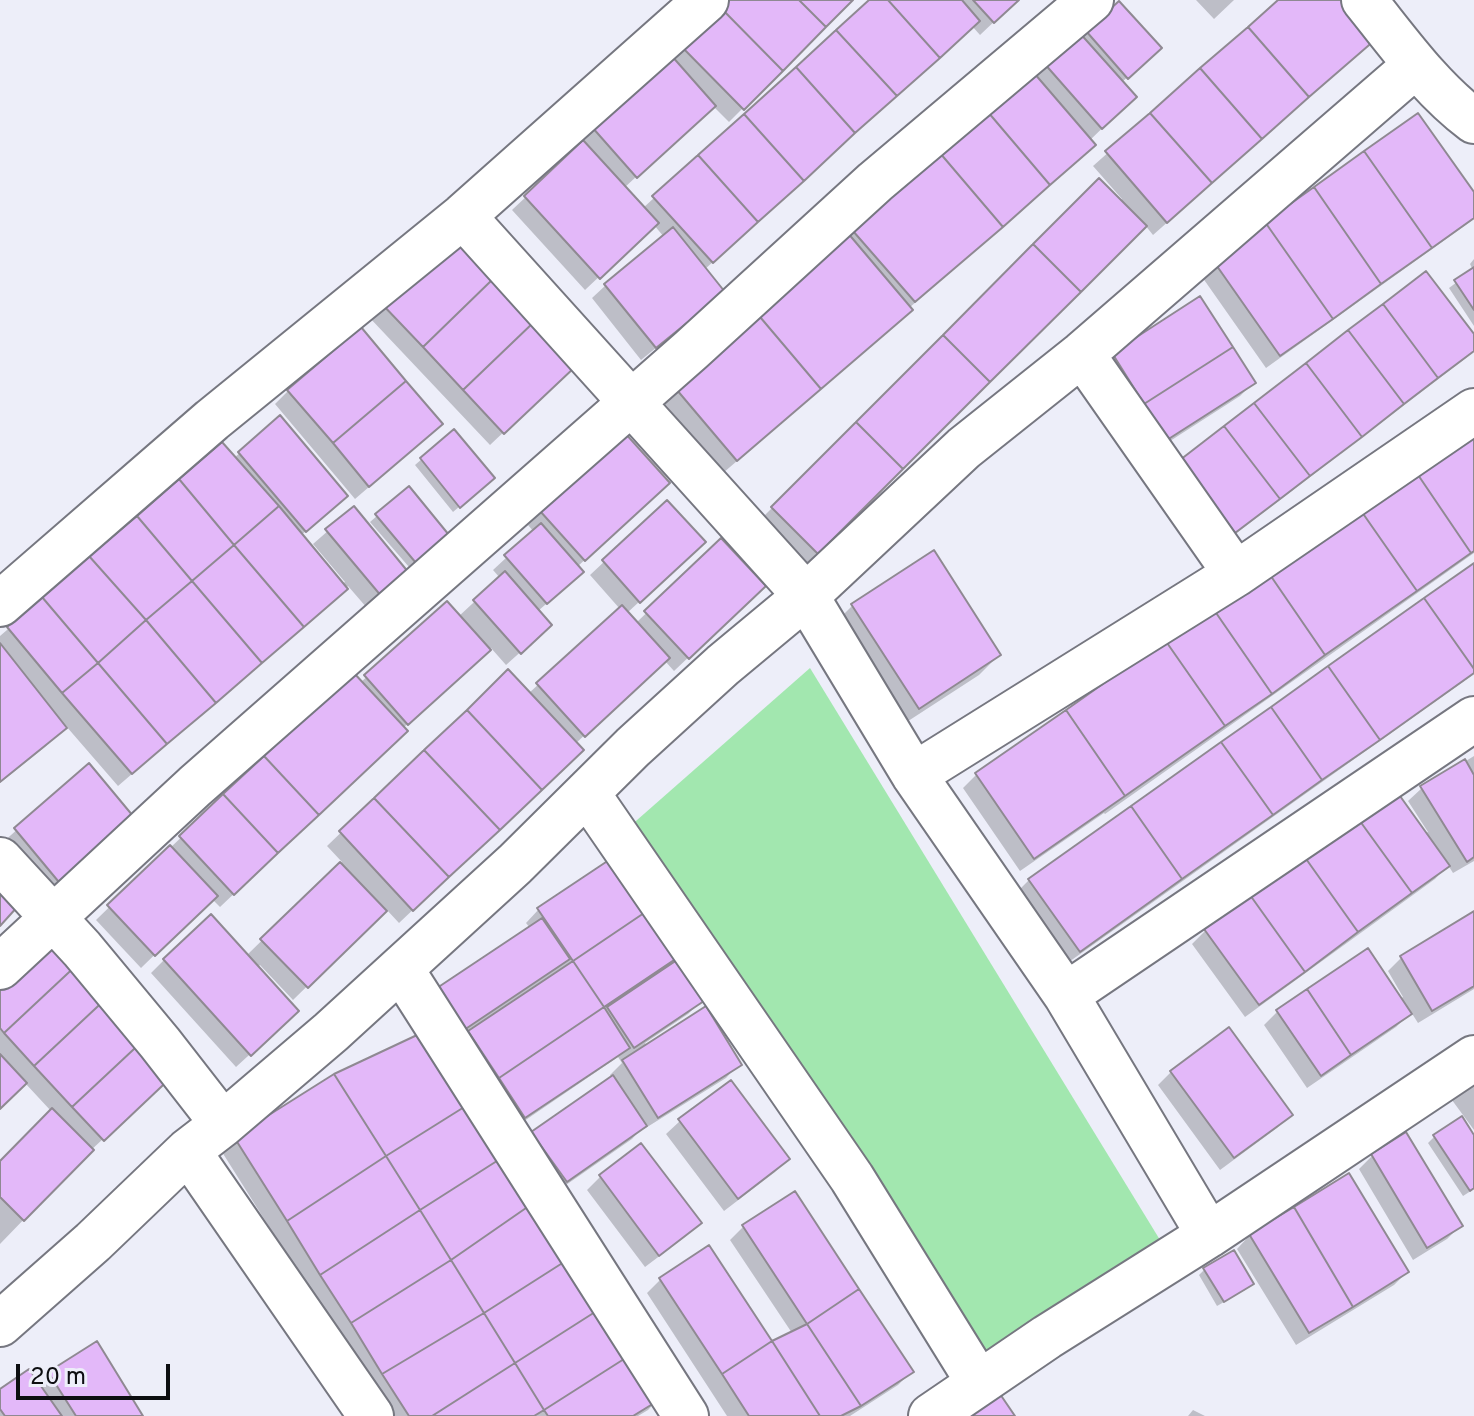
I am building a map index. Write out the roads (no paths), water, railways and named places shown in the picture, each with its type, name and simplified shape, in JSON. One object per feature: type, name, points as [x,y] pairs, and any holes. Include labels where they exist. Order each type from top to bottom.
[{"type":"street","points":[[0,604],[212,420],[463,216],[706,0]]},
{"type":"street","points":[[0,967],[207,776],[691,350],[875,182],[1091,0]]},
{"type":"street","points":[[1364,0],[1416,65],[1474,121]]},
{"type":"street","points":[[0,1324],[93,1242],[188,1151],[331,1032],[401,969],[515,864],[633,747],[723,665],[806,596],[964,448],[1082,354],[1416,65]]},
{"type":"street","points":[[463,216],[806,596],[914,775],[1066,995],[1209,1235]]},
{"type":"street","points":[[1082,354],[1236,574]]},
{"type":"street","points":[[914,775],[1236,574],[1474,411]]},
{"type":"street","points":[[1066,995],[1474,719]]},
{"type":"street","points":[[587,793],[852,1178],[979,1383]]},
{"type":"street","points":[[0,860],[82,949],[223,1124]]},
{"type":"street","points":[[401,969],[686,1416]]},
{"type":"street","points":[[931,1416],[1474,1058]]},
{"type":"street","points":[[188,1151],[371,1416]]}]
